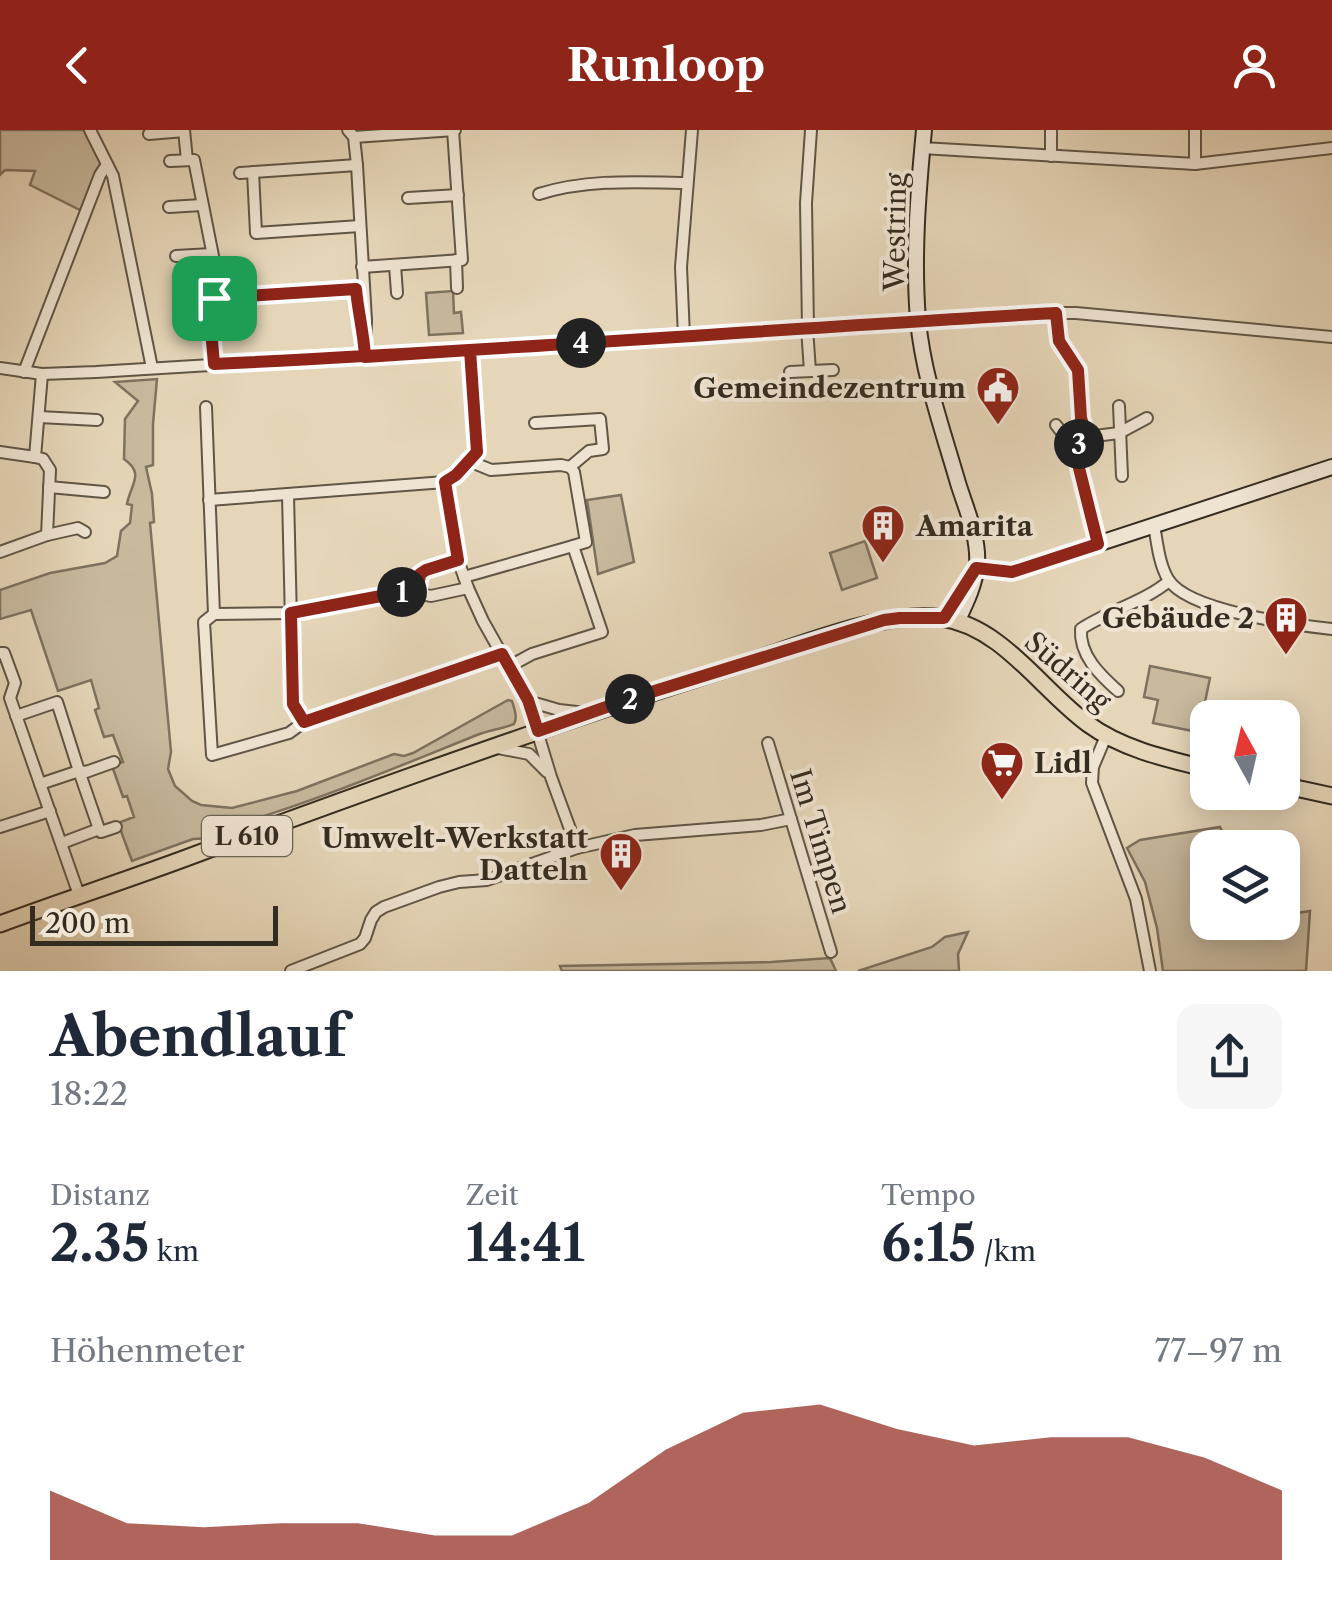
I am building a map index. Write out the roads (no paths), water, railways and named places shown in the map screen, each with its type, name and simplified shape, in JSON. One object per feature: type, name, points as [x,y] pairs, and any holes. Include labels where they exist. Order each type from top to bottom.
[{"type":"main road","name":"L 610","points":[[0,924],[587,713],[884,620],[950,620]]},
{"type":"main road","name":"Südring","points":[[950,620],[996,642],[1079,717],[1106,736],[1190,764]]},
{"type":"main road","points":[[1300,789],[1332,796]]},
{"type":"street","points":[[90,130],[113,176],[152,368]]},
{"type":"street","points":[[362,267],[462,260],[454,130],[351,134],[358,165],[365,357]]},
{"type":"street","points":[[684,336],[681,267],[692,130]]},
{"type":"street","points":[[810,371],[806,203],[811,130]]},
{"type":"street","name":"Westring","points":[[924,130],[916,237],[918,321],[929,377],[975,541],[976,568],[969,598],[950,620]]},
{"type":"street","points":[[1051,130],[1051,156]]},
{"type":"street","points":[[1195,130],[1195,164]]},
{"type":"street","points":[[149,134],[184,131],[187,160]]},
{"type":"street","points":[[922,148],[1195,164],[1332,148]]},
{"type":"street","points":[[170,161],[194,160],[216,292],[212,302],[214,364]]},
{"type":"street","points":[[240,173],[358,165]]},
{"type":"street","points":[[24,372],[106,166]]},
{"type":"street","points":[[253,172],[256,233],[360,226]]},
{"type":"street","points":[[538,194],[560,187],[614,182],[687,183]]},
{"type":"street","points":[[408,198],[458,195]]},
{"type":"street","points":[[168,207],[202,205]]},
{"type":"street","points":[[176,256],[212,254]]},
{"type":"street","points":[[456,260],[457,288]]},
{"type":"street","points":[[395,264],[396,293]]},
{"type":"street","points":[[187,308],[360,287]]},
{"type":"street","points":[[1056,313],[1059,341],[1078,370],[1081,418],[1087,437]]},
{"type":"street","points":[[0,368],[42,374],[1056,313],[1332,338]]},
{"type":"street","points":[[209,500],[445,482],[477,452],[470,350]]},
{"type":"street","points":[[790,372],[833,370]]},
{"type":"street","points":[[35,457],[42,374]]},
{"type":"street","points":[[1120,406],[1122,476]]},
{"type":"street","points":[[206,407],[214,614]]},
{"type":"street","points":[[39,416],[97,420]]},
{"type":"street","points":[[534,423],[600,418],[603,449],[589,451],[570,467]]},
{"type":"street","points":[[1074,448],[1087,437],[1119,433],[1147,418]]},
{"type":"street","points":[[1056,425],[1074,448],[1098,544]]},
{"type":"street","points":[[0,452],[43,459],[50,470],[47,534]]},
{"type":"street","points":[[418,589],[426,596],[586,542],[570,467],[491,470],[469,461]]},
{"type":"street","points":[[976,568],[1012,572],[1332,466]]},
{"type":"street","points":[[445,482],[458,560],[466,583],[528,700],[577,848]]},
{"type":"street","points":[[49,487],[104,492]]},
{"type":"street","points":[[288,495],[293,704],[304,722]]},
{"type":"street","points":[[1154,525],[1168,581],[1188,594],[1220,609],[1332,629]]},
{"type":"street","points":[[0,552],[47,534],[78,528],[84,532]]},
{"type":"street","points":[[510,666],[532,654],[602,632],[574,546]]},
{"type":"street","points":[[418,589],[420,574],[458,560]]},
{"type":"street","points":[[1118,691],[1098,674],[1080,638],[1081,629],[1160,589],[1168,581]]},
{"type":"street","points":[[418,589],[291,613],[214,614],[204,622],[212,754],[289,733],[304,722],[502,654]]},
{"type":"street","points":[[0,652],[4,653],[15,683],[10,698],[79,895]]},
{"type":"street","points":[[528,700],[559,710],[587,713]]},
{"type":"street","points":[[16,716],[57,702],[99,829],[101,832],[116,827]]},
{"type":"street","points":[[1106,736],[1093,767],[1092,783],[1136,898],[1150,971]]},
{"type":"street","name":"Im Timpen","points":[[768,743],[831,952]]},
{"type":"street","points":[[489,748],[530,754],[551,777]]},
{"type":"street","points":[[40,784],[114,762]]},
{"type":"street","points":[[0,828],[50,811]]},
{"type":"street","points":[[290,971],[360,944],[376,912],[384,907],[459,882],[488,880],[577,848],[636,835],[762,826],[791,818]]},
{"type":"street","points":[[62,843],[99,829]]},
{"type":"place","name":"Gemeindezentrum","points":[[998,426]]},
{"type":"place","name":"Amarita","points":[[883,564]]},
{"type":"place","name":"Gebäude 2","points":[[1286,656]]},
{"type":"place","name":"Lidl","points":[[1002,801]]},
{"type":"place","name":"Umwelt-Werkstatt Datteln","points":[[621,892]]}]
